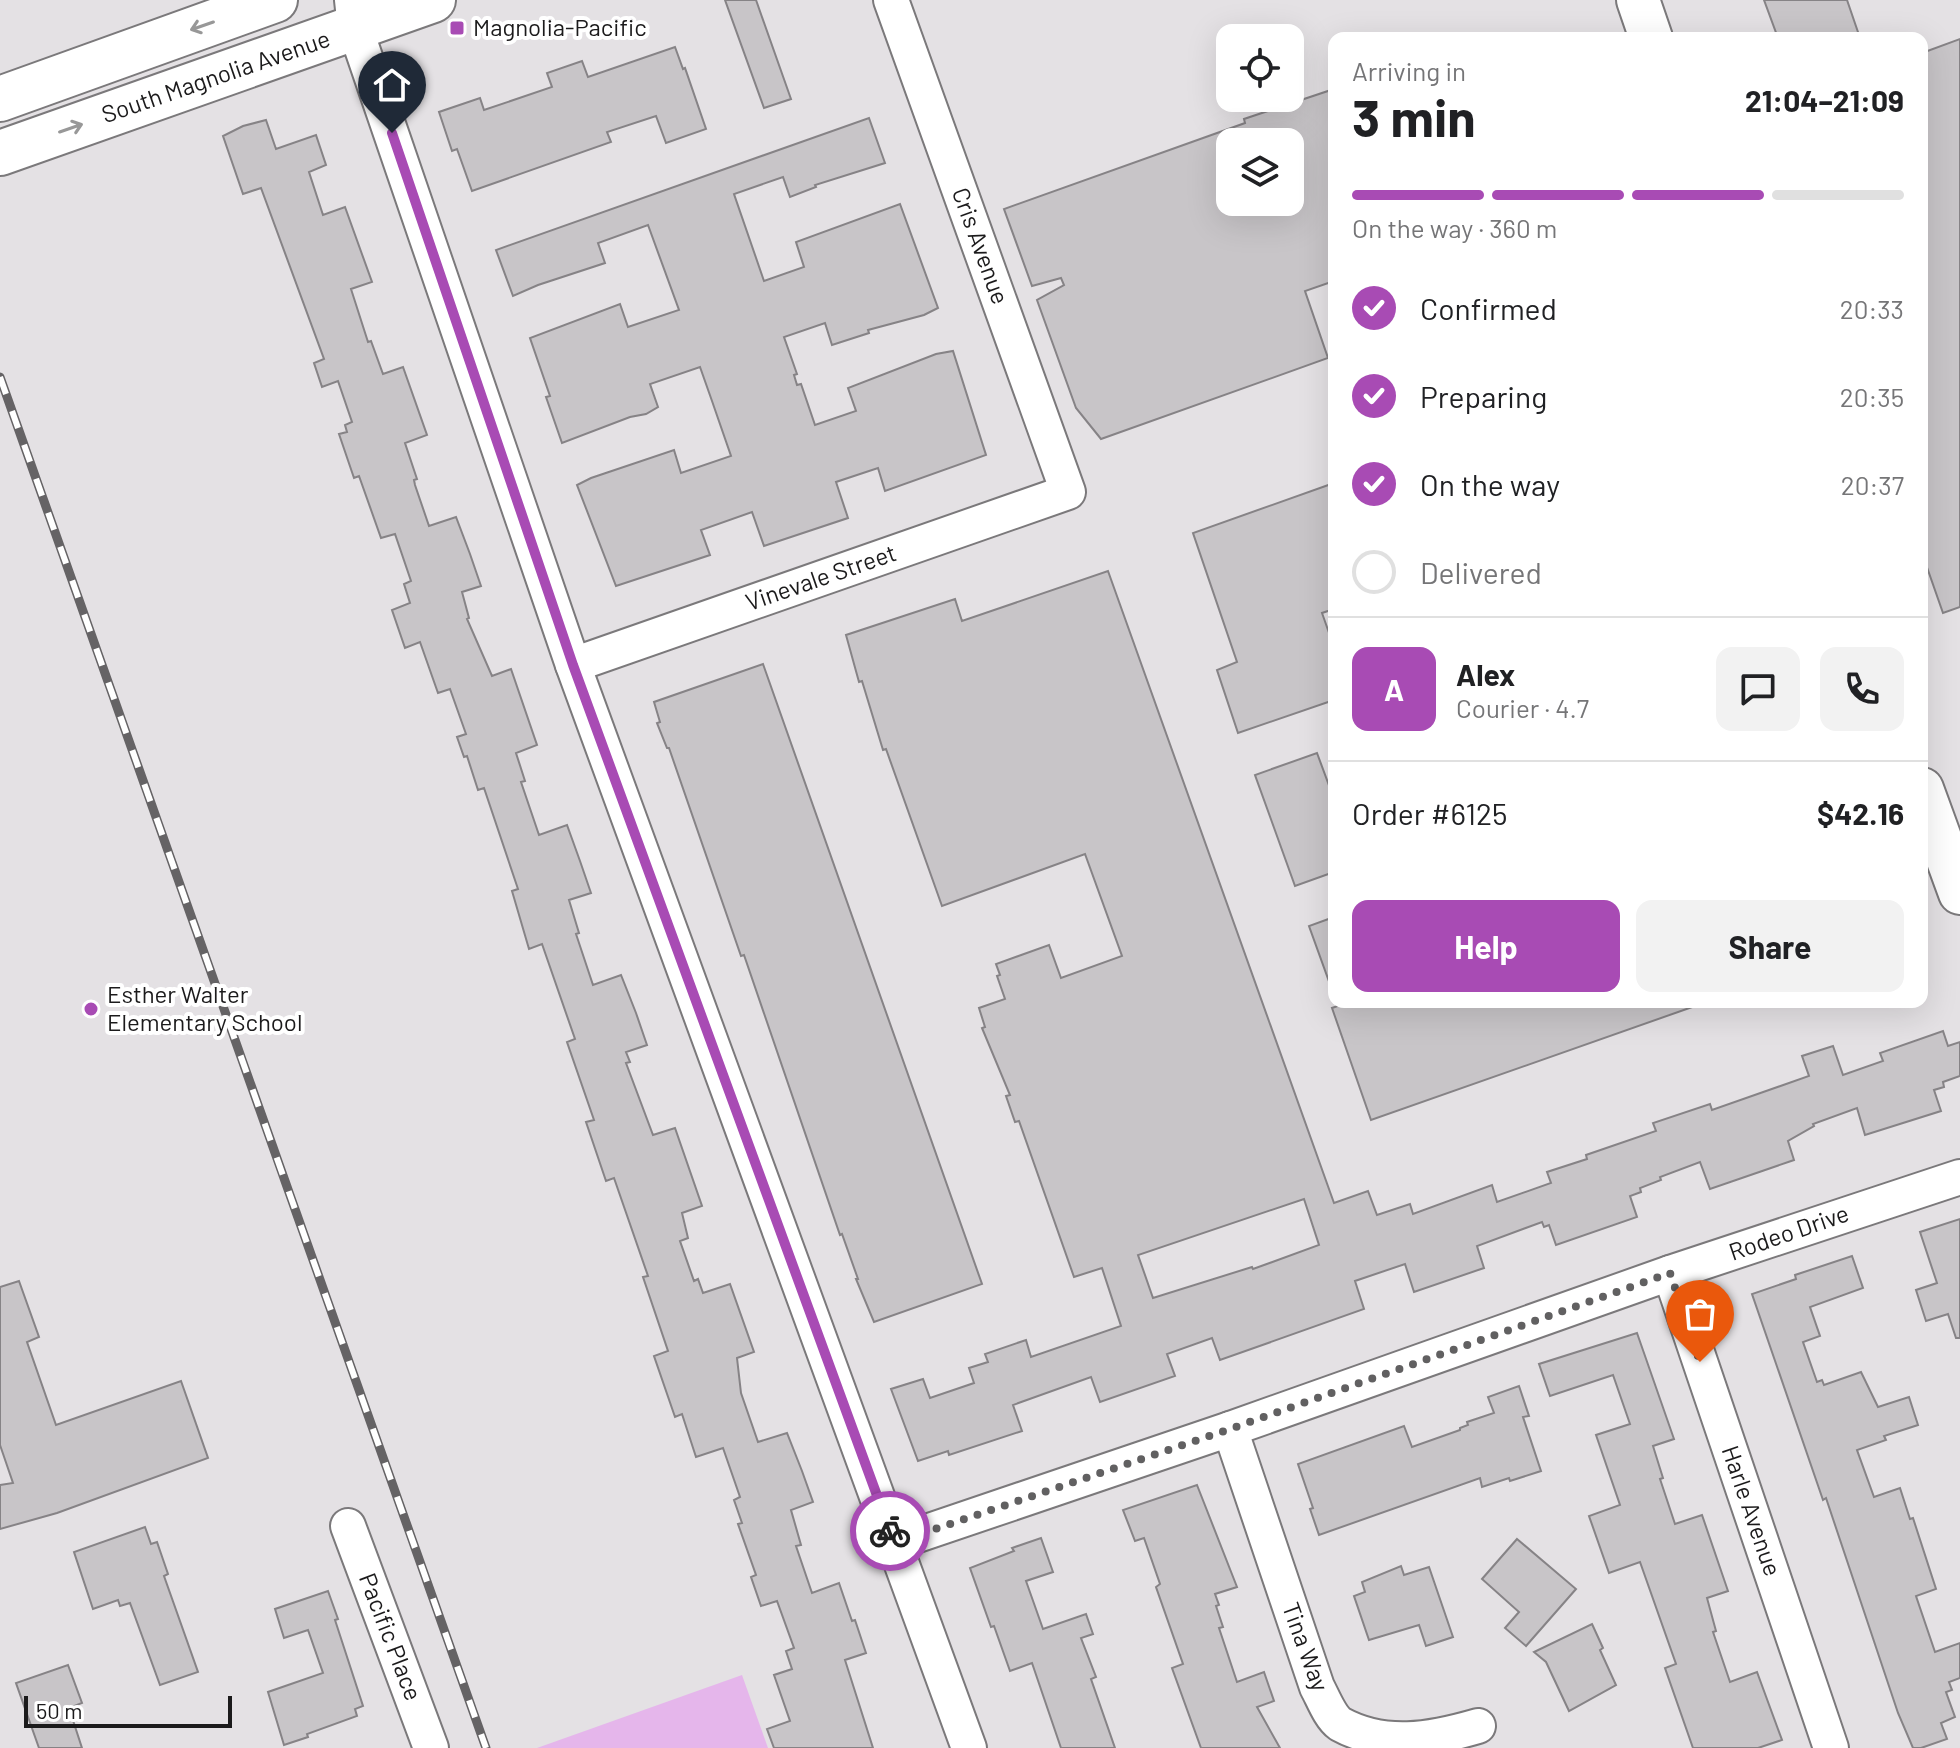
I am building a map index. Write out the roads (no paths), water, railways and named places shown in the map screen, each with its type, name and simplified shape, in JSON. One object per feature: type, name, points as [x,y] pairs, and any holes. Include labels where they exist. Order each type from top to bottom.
[{"type":"main road","points":[[0,99],[275,0]]},
{"type":"main road","name":"South Magnolia Avenue","points":[[0,153],[354,14],[433,0]]},
{"type":"street","name":"Cris Avenue","points":[[891,0],[1068,492]]},
{"type":"street","points":[[1638,0],[1649,32]]},
{"type":"street","points":[[354,14],[573,665],[969,1748]]},
{"type":"street","name":"Vinevale Street","points":[[573,665],[1068,492]]},
{"type":"street","points":[[1928,805],[1960,893]]},
{"type":"street","name":"Rodeo Drive","points":[[894,1543],[1230,1429],[1670,1273],[1960,1177]]},
{"type":"street","name":"Harle Avenue","points":[[1670,1273],[1831,1748]]},
{"type":"street","name":"Tina Way","points":[[1230,1429],[1317,1687],[1338,1723],[1380,1744],[1419,1743],[1478,1726]]},
{"type":"street","name":"Pacific Place","points":[[348,1526],[431,1748]]},
{"type":"railway","points":[[0,377],[486,1748]]},
{"type":"place","name":"Magnolia-Pacific","points":[[457,28]]},
{"type":"place","name":"Esther Walter Elementary School","points":[[91,1009]]}]
